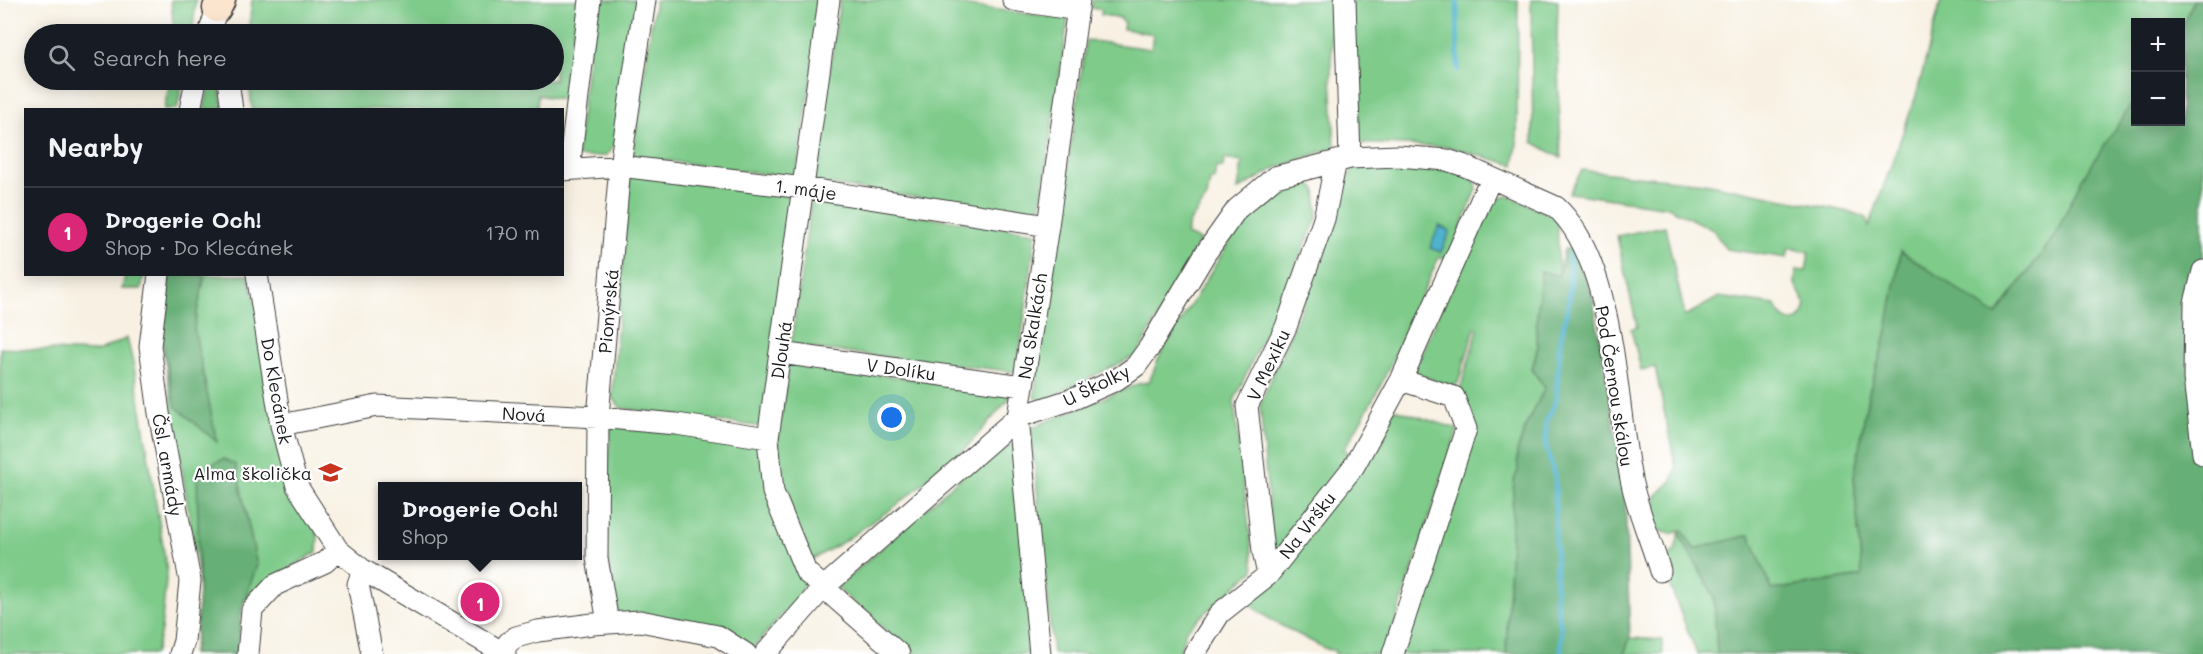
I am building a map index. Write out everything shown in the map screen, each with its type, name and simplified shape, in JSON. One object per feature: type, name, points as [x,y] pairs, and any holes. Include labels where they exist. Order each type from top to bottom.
[{"type":"street","points":[[566,170],[590,0]]},
{"type":"street","name":"Pionýrská","points":[[608,623],[597,558],[598,417],[620,166],[645,0]]},
{"type":"street","name":"Dlouhá","points":[[829,0],[768,438],[773,492],[806,572],[899,654]]},
{"type":"street","points":[[1013,0],[1078,5]]},
{"type":"street","name":"V Mexiku","points":[[1268,575],[1263,551],[1247,406],[1290,316],[1343,160],[1345,0]]},
{"type":"street","name":"Na Skalkách","points":[[1040,654],[1018,417],[1048,226],[1078,5]]},
{"type":"street","points":[[190,108],[194,90]]},
{"type":"street","points":[[229,90],[232,108]]},
{"type":"street","name":"U Školky","points":[[765,654],[823,588],[1018,417],[1076,398],[1116,380],[1136,366],[1205,254],[1237,209],[1275,177],[1343,160],[1398,156],[1447,160],[1491,178]]},
{"type":"street","name":"1. máje","points":[[566,170],[620,166],[804,188],[1048,226]]},
{"type":"street","name":"Na Vršku","points":[[1194,654],[1220,613],[1268,575],[1353,466],[1401,380],[1491,178]]},
{"type":"street","name":"Pod Černou skálou","points":[[1491,178],[1556,207],[1578,233],[1590,262],[1604,308],[1614,358],[1632,482],[1659,571]]},
{"type":"street","points":[[2203,271],[2194,378],[2203,454]]},
{"type":"street","name":"Čsl. armády","points":[[159,276],[150,346],[159,413],[190,581],[184,641],[180,654]]},
{"type":"street","name":"Do Klecánek","points":[[257,276],[281,425],[297,486],[338,550],[363,570],[504,653]]},
{"type":"street","name":"V Dolíku","points":[[780,353],[1023,386]]},
{"type":"street","points":[[1393,654],[1466,429],[1454,397],[1401,380]]},
{"type":"street","name":"Nová","points":[[281,425],[377,406],[598,417],[676,424],[768,438]]},
{"type":"street","points":[[248,654],[252,610],[275,585],[325,562],[338,550]]},
{"type":"street","points":[[363,570],[358,584],[372,654]]},
{"type":"street","points":[[504,653],[508,642],[538,631],[640,621],[718,636],[746,654]]},
{"type":"green space","points":[[171,0],[196,0],[193,24],[173,24]]},
{"type":"green space","points":[[252,0],[578,0],[565,100],[538,95],[537,108],[252,108],[250,90],[564,90],[564,24],[249,24]]},
{"type":"green space","points":[[595,0],[637,0],[620,138],[606,156],[576,157]]},
{"type":"green space","points":[[655,0],[823,0],[796,178],[632,156]]},
{"type":"green space","points":[[840,0],[923,0],[1068,19],[1039,216],[813,182]]},
{"type":"green space","points":[[1092,0],[1333,0],[1331,76],[1335,147],[1274,169],[1238,190],[1242,162],[1224,159],[1223,168],[1216,167],[1214,180],[1210,180],[1207,198],[1189,223],[1186,235],[1200,240],[1137,355],[1044,400],[1034,398],[1086,40],[1151,49],[1153,34],[1123,29],[1124,22],[1121,18],[1101,15],[1102,10],[1091,8]]},
{"type":"green space","points":[[1352,0],[1518,0],[1517,143],[1514,165],[1449,147],[1354,143]]},
{"type":"green space","points":[[1531,0],[1558,0],[1561,158],[1533,142]]},
{"type":"green space","points":[[1941,0],[2194,0],[2185,19],[2131,18],[2131,104],[2112,139],[2082,179],[2054,237],[1996,316],[1901,251],[1886,336],[1868,396],[1854,478],[1862,576],[1772,590],[1694,549],[1682,530],[1671,534],[1653,529],[1656,496],[1672,480],[1676,468],[1655,367],[1641,370],[1631,329],[1637,327],[1617,236],[1665,226],[1685,316],[1719,297],[1775,305],[1787,320],[1796,321],[1804,313],[1806,305],[1795,284],[1796,270],[1806,271],[1809,252],[1789,248],[1787,258],[1726,249],[1713,230],[1668,207],[1569,193],[1582,170],[1704,183],[1850,212],[1867,218],[1869,227],[1917,93]]},
{"type":"green space","points":[[2194,0],[2203,0],[2203,654],[1717,654],[1714,596],[1679,534],[1682,530],[1694,549],[1750,535],[1772,590],[1862,576],[1854,478],[1868,396],[1886,336],[1901,251],[1996,315],[2054,237],[2082,179],[2131,105],[2131,126],[2185,126],[2185,19]]},
{"type":"green space","points":[[168,90],[181,90],[177,108],[164,108]]},
{"type":"green space","points":[[208,90],[220,90],[223,108],[204,108]]},
{"type":"green space","points":[[1419,165],[1470,175],[1477,189],[1448,259],[1439,257],[1380,387],[1344,450],[1352,454],[1276,559],[1272,545],[1260,405],[1313,281],[1337,213],[1343,182],[1355,167]]},
{"type":"green space","points":[[630,173],[795,197],[763,427],[621,408],[612,397]]},
{"type":"green space","points":[[1304,180],[1316,189],[1318,216],[1234,401],[1254,570],[1186,630],[1179,654],[1053,654],[1031,428],[1140,383],[1149,382],[1160,355],[1233,236],[1270,197]]},
{"type":"green space","points":[[1508,196],[1557,218],[1559,277],[1541,272],[1536,331],[1538,346],[1532,369],[1545,388],[1527,423],[1517,452],[1518,470],[1513,492],[1506,654],[1398,654],[1474,418],[1460,390],[1478,329],[1475,328],[1458,383],[1454,386],[1413,374],[1438,315],[1496,199]]},
{"type":"green space","points":[[811,201],[1036,232],[1017,372],[791,346]]},
{"type":"green space","points":[[1564,249],[1574,249],[1593,298],[1625,491],[1630,638],[1624,654],[1506,654],[1513,492],[1518,470],[1517,452],[1527,423],[1545,388],[1532,369],[1538,346],[1536,332],[1541,271],[1559,276]]},
{"type":"green space","points":[[125,276],[144,276],[141,289],[122,289]]},
{"type":"green space","points":[[168,276],[248,276],[318,537],[317,552],[257,588],[243,603],[237,654],[192,654],[198,621],[198,576],[162,342],[162,314]]},
{"type":"green space","points":[[170,276],[205,276],[194,328],[217,442],[176,407],[162,342],[162,314]]},
{"type":"green space","points":[[127,338],[134,367],[167,571],[161,631],[155,654],[0,654],[0,348],[97,352]]},
{"type":"green space","points":[[788,363],[1011,392],[1010,398],[965,449],[897,505],[838,545],[809,561],[781,489],[777,445]]},
{"type":"green space","points":[[1394,409],[1458,429],[1385,654],[1335,654],[1335,651],[1324,648],[1271,620],[1248,603],[1279,573],[1288,569],[1310,532]]},
{"type":"green space","points":[[611,422],[761,444],[805,579],[796,599],[752,649],[618,615],[606,549],[605,508]]},
{"type":"green space","points":[[1014,445],[1034,654],[913,654],[837,588],[995,447]]},
{"type":"green space","points":[[224,459],[236,465],[257,565],[243,604],[237,654],[192,654],[195,644],[199,589],[197,470]]},
{"type":"green space","points":[[1679,534],[1714,596],[1717,654],[1697,654],[1670,586],[1664,562],[1675,550]]},
{"type":"green space","points":[[1630,638],[1662,640],[1663,654],[1624,654]]},
{"type":"water","points":[[1439,226],[1450,231],[1441,252],[1430,248]]},
{"type":"waterway","points":[[1457,0],[1458,70]]},
{"type":"waterway","points":[[1561,654],[1561,628],[1556,601],[1555,478],[1546,447],[1546,422],[1556,400],[1560,342],[1569,301],[1571,274],[1569,255]]},
{"type":"place","name":"Alma školička","points":[[330,473]]},
{"type":"place","name":"Drogerie Och!","points":[[480,602]]}]
